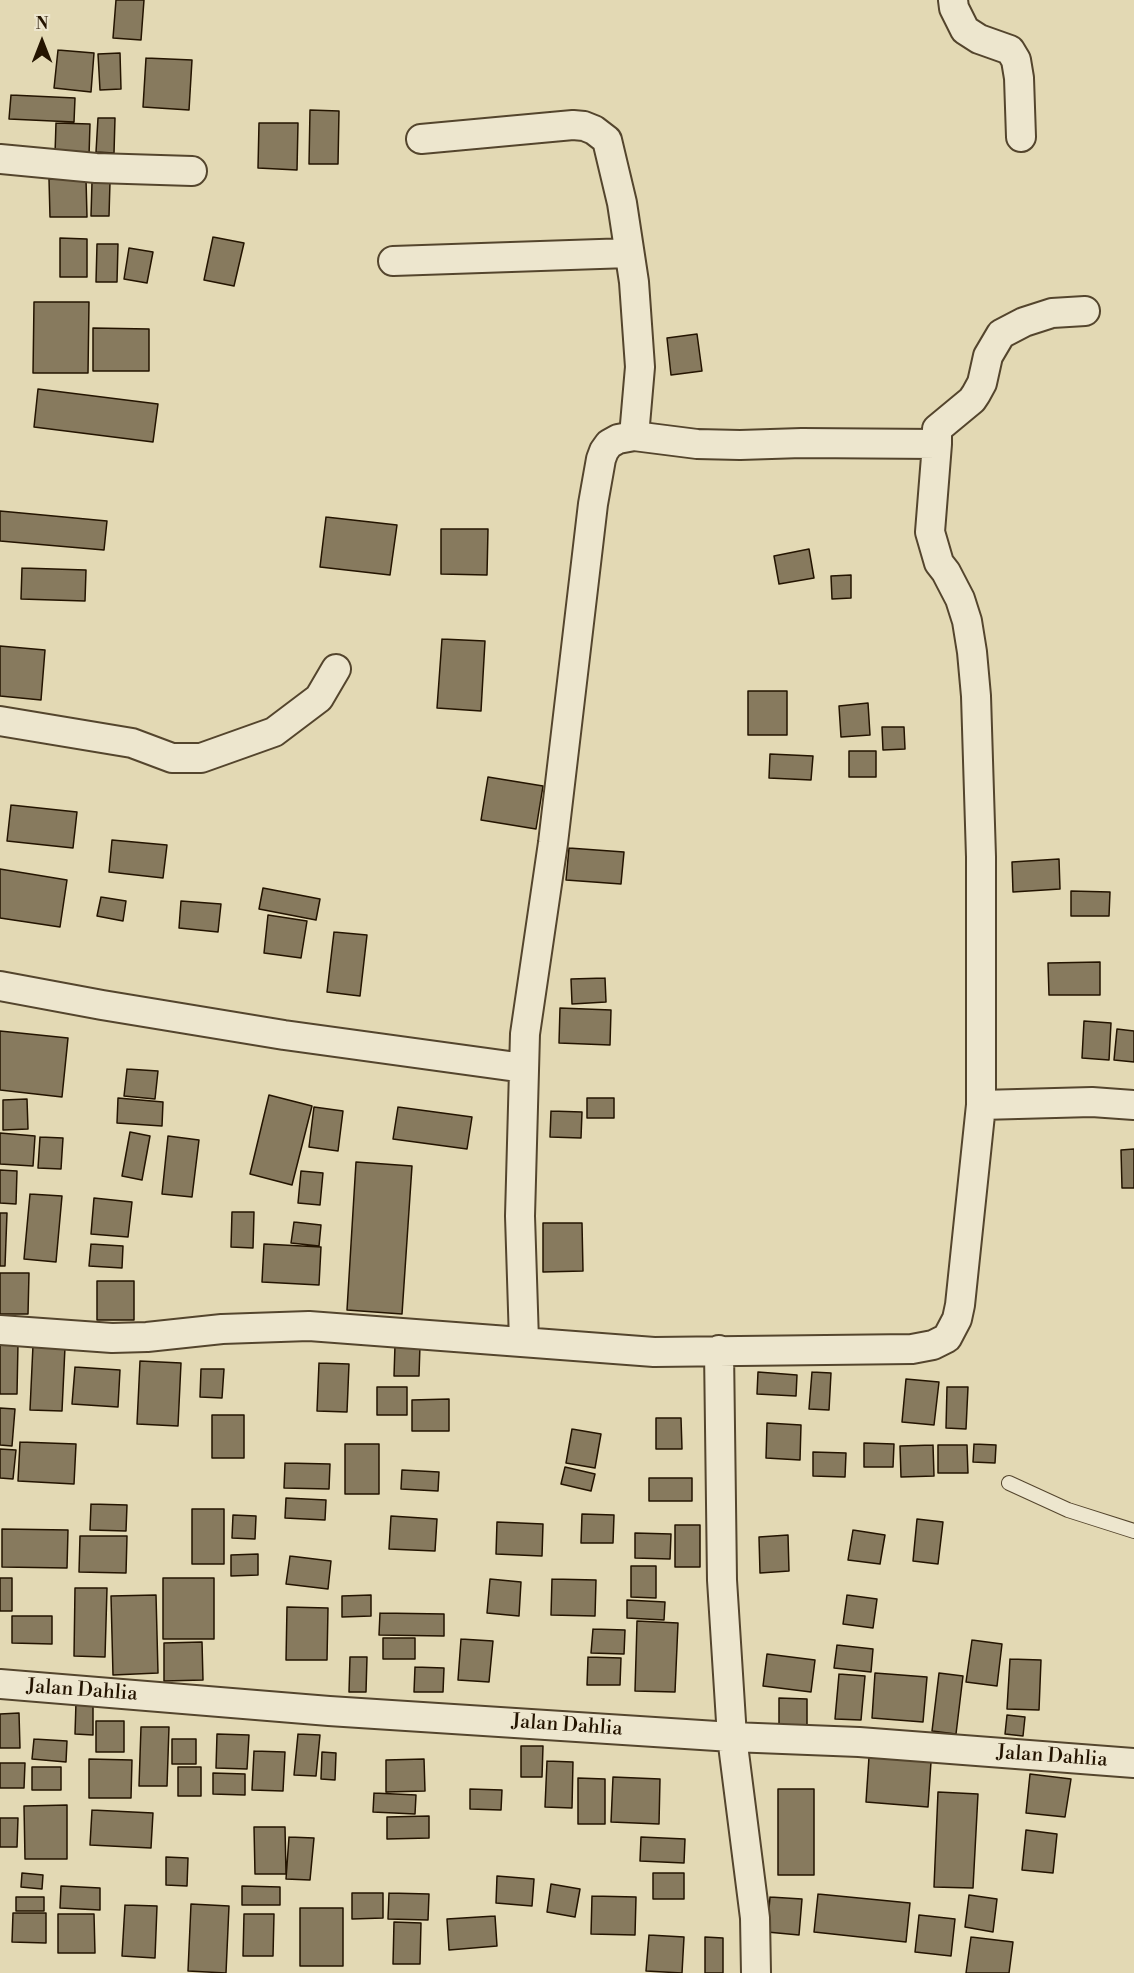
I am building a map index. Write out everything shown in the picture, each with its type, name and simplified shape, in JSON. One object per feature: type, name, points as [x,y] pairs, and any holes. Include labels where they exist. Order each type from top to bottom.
[{"type":"street","points":[[953,0],[954,8],[964,30],[979,39],[1010,50],[1016,60],[1019,78],[1021,137]]},
{"type":"street","points":[[421,139],[573,125],[584,126],[603,136],[609,146],[622,203],[629,253],[640,367],[634,436]]},
{"type":"street","points":[[0,159],[96,168],[192,171]]},
{"type":"street","points":[[393,261],[629,253]]},
{"type":"street","points":[[0,1330],[112,1338],[147,1337],[222,1329],[309,1326],[654,1352],[912,1349],[933,1345],[947,1338],[957,1319],[960,1305],[981,1106],[981,857],[975,696],[967,621],[960,599],[939,563],[930,532],[937,429],[972,400],[982,383],[988,356],[1001,334],[1024,322],[1053,313],[1086,311]]},
{"type":"street","points":[[524,1341],[520,1216],[525,1034],[553,843],[593,504],[604,451],[609,444],[618,439],[634,436],[697,444],[937,444]]},
{"type":"street","points":[[0,721],[132,743],[172,758],[201,758],[274,732],[319,698],[336,669]]},
{"type":"street","points":[[0,986],[284,1035],[524,1068]]},
{"type":"street","points":[[981,1106],[1092,1102],[1134,1105]]},
{"type":"street","points":[[719,1350],[722,1580],[732,1737],[755,1918],[756,1973]]},
{"type":"street","name":"Jalan Dahlia","points":[[0,1684],[329,1711],[732,1737],[859,1742],[1134,1763]]},
{"type":"lane","points":[[1009,1483],[1068,1510],[1134,1531]]},
{"type":"building","points":[[116,0],[144,0],[141,40],[113,38]]},
{"type":"building","points":[[58,50],[94,53],[91,92],[54,88]]},
{"type":"building","points":[[120,53],[121,89],[100,90],[98,54]]},
{"type":"building","points":[[146,58],[192,60],[189,110],[143,107]]},
{"type":"building","points":[[11,95],[75,98],[74,122],[9,119]]},
{"type":"building","points":[[310,110],[339,111],[338,164],[309,164]]},
{"type":"building","points":[[98,118],[115,118],[114,153],[96,152]]},
{"type":"building","points":[[56,123],[90,124],[89,156],[55,154]]},
{"type":"building","points":[[259,123],[298,123],[297,170],[258,168]]},
{"type":"building","points":[[49,179],[86,179],[87,217],[50,217]]},
{"type":"building","points":[[92,182],[110,182],[109,216],[91,216]]},
{"type":"building","points":[[213,237],[244,243],[234,286],[204,280]]},
{"type":"building","points":[[60,238],[87,239],[87,277],[60,277]]},
{"type":"building","points":[[97,244],[118,244],[117,282],[96,282]]},
{"type":"building","points":[[129,248],[153,252],[147,283],[124,279]]},
{"type":"building","points":[[34,302],[89,302],[88,373],[33,373]]},
{"type":"building","points":[[93,328],[149,329],[149,371],[93,371]]},
{"type":"building","points":[[697,334],[702,371],[671,375],[667,338]]},
{"type":"building","points":[[38,389],[158,404],[153,442],[34,427]]},
{"type":"building","points":[[0,511],[107,521],[104,550],[0,541]]},
{"type":"building","points":[[326,517],[397,525],[390,575],[320,567]]},
{"type":"building","points":[[441,529],[488,529],[487,575],[441,574]]},
{"type":"building","points":[[809,549],[814,578],[779,584],[774,556]]},
{"type":"building","points":[[22,568],[86,570],[85,601],[21,599]]},
{"type":"building","points":[[851,575],[851,598],[832,599],[831,576]]},
{"type":"building","points":[[442,639],[485,641],[481,711],[437,708]]},
{"type":"building","points":[[0,646],[45,650],[41,700],[0,696]]},
{"type":"building","points":[[748,691],[787,691],[787,735],[748,735]]},
{"type":"building","points":[[868,703],[870,735],[841,737],[839,706]]},
{"type":"building","points":[[882,727],[904,727],[905,749],[883,750]]},
{"type":"building","points":[[849,751],[876,751],[876,777],[849,777]]},
{"type":"building","points":[[770,754],[813,756],[811,780],[769,778]]},
{"type":"building","points":[[488,777],[543,786],[536,829],[481,820]]},
{"type":"building","points":[[11,805],[77,812],[73,848],[7,841]]},
{"type":"building","points":[[112,840],[167,845],[163,878],[109,872]]},
{"type":"building","points":[[569,848],[624,852],[621,884],[566,880]]},
{"type":"building","points":[[1059,859],[1060,889],[1013,892],[1012,862]]},
{"type":"building","points":[[0,869],[67,880],[60,927],[0,918]]},
{"type":"building","points":[[263,888],[320,899],[316,920],[259,909]]},
{"type":"building","points":[[1071,891],[1110,892],[1109,916],[1071,916]]},
{"type":"building","points":[[101,897],[126,901],[123,921],[97,916]]},
{"type":"building","points":[[181,901],[221,904],[218,932],[179,928]]},
{"type":"building","points":[[268,915],[307,921],[301,958],[264,953]]},
{"type":"building","points":[[334,932],[367,935],[360,996],[327,992]]},
{"type":"building","points":[[1100,962],[1100,995],[1049,995],[1048,963]]},
{"type":"building","points":[[605,978],[606,1002],[572,1004],[571,979]]},
{"type":"building","points":[[560,1008],[611,1010],[610,1045],[559,1043]]},
{"type":"building","points":[[1084,1021],[1111,1023],[1109,1060],[1082,1058]]},
{"type":"building","points":[[1117,1029],[1134,1031],[1134,1062],[1114,1060]]},
{"type":"building","points":[[0,1031],[68,1038],[62,1097],[0,1090]]},
{"type":"building","points":[[127,1069],[158,1071],[155,1099],[124,1096]]},
{"type":"building","points":[[269,1095],[312,1106],[292,1185],[250,1174]]},
{"type":"building","points":[[118,1098],[163,1102],[162,1126],[117,1123]]},
{"type":"building","points":[[587,1098],[614,1098],[614,1118],[587,1118]]},
{"type":"building","points":[[27,1099],[28,1129],[3,1130],[3,1100]]},
{"type":"building","points":[[314,1107],[343,1111],[338,1151],[309,1147]]},
{"type":"building","points":[[398,1107],[472,1117],[467,1149],[393,1139]]},
{"type":"building","points":[[551,1111],[582,1112],[581,1138],[550,1137]]},
{"type":"building","points":[[130,1132],[150,1136],[142,1180],[122,1176]]},
{"type":"building","points":[[0,1133],[35,1136],[33,1166],[0,1164]]},
{"type":"building","points":[[168,1136],[199,1140],[192,1197],[162,1194]]},
{"type":"building","points":[[40,1137],[63,1138],[61,1169],[38,1168]]},
{"type":"building","points":[[1134,1149],[1134,1188],[1122,1188],[1121,1150]]},
{"type":"building","points":[[356,1162],[412,1166],[402,1314],[347,1310]]},
{"type":"building","points":[[0,1170],[17,1171],[16,1204],[0,1203]]},
{"type":"building","points":[[301,1171],[323,1173],[320,1205],[298,1203]]},
{"type":"building","points":[[30,1194],[62,1196],[56,1262],[24,1259]]},
{"type":"building","points":[[94,1198],[132,1202],[128,1237],[91,1234]]},
{"type":"building","points":[[232,1212],[254,1212],[253,1248],[231,1247]]},
{"type":"building","points":[[0,1213],[7,1213],[5,1266],[0,1266]]},
{"type":"building","points":[[294,1222],[321,1225],[319,1246],[291,1243]]},
{"type":"building","points":[[543,1223],[582,1223],[583,1271],[543,1272]]},
{"type":"building","points":[[91,1244],[123,1246],[122,1268],[89,1266]]},
{"type":"building","points":[[264,1244],[321,1247],[319,1285],[262,1282]]},
{"type":"building","points":[[0,1273],[29,1273],[28,1314],[0,1314]]},
{"type":"building","points":[[97,1281],[134,1281],[134,1320],[97,1320]]},
{"type":"building","points":[[0,1342],[18,1343],[17,1394],[0,1394]]},
{"type":"building","points":[[33,1345],[65,1347],[62,1411],[30,1410]]},
{"type":"building","points":[[395,1345],[420,1345],[419,1376],[394,1376]]},
{"type":"building","points":[[140,1361],[181,1363],[178,1426],[137,1424]]},
{"type":"building","points":[[319,1363],[349,1364],[347,1412],[317,1411]]},
{"type":"building","points":[[75,1367],[120,1370],[118,1407],[72,1404]]},
{"type":"building","points":[[201,1369],[224,1369],[222,1398],[200,1397]]},
{"type":"building","points":[[758,1372],[797,1375],[796,1396],[757,1394]]},
{"type":"building","points":[[812,1372],[831,1373],[829,1410],[809,1409]]},
{"type":"building","points":[[906,1379],[939,1382],[934,1425],[902,1422]]},
{"type":"building","points":[[377,1387],[407,1387],[407,1415],[377,1415]]},
{"type":"building","points":[[947,1387],[968,1387],[966,1429],[946,1428]]},
{"type":"building","points":[[449,1399],[449,1431],[412,1431],[412,1400]]},
{"type":"building","points":[[0,1408],[15,1409],[12,1446],[0,1445]]},
{"type":"building","points":[[212,1415],[244,1415],[244,1458],[212,1458]]},
{"type":"building","points":[[656,1418],[681,1418],[682,1449],[656,1449]]},
{"type":"building","points":[[767,1423],[801,1425],[800,1460],[766,1458]]},
{"type":"building","points":[[572,1429],[601,1434],[595,1468],[566,1463]]},
{"type":"building","points":[[20,1442],[76,1444],[74,1484],[18,1481]]},
{"type":"building","points":[[864,1443],[894,1444],[893,1467],[864,1467]]},
{"type":"building","points":[[345,1444],[379,1444],[379,1494],[345,1494]]},
{"type":"building","points":[[974,1444],[996,1445],[995,1463],[973,1462]]},
{"type":"building","points":[[933,1445],[934,1476],[901,1477],[900,1446]]},
{"type":"building","points":[[938,1445],[967,1445],[968,1473],[938,1473]]},
{"type":"building","points":[[0,1449],[16,1450],[13,1479],[0,1478]]},
{"type":"building","points":[[813,1452],[846,1453],[845,1477],[813,1476]]},
{"type":"building","points":[[285,1463],[330,1464],[329,1489],[284,1488]]},
{"type":"building","points":[[565,1467],[595,1474],[591,1491],[561,1484]]},
{"type":"building","points":[[402,1470],[439,1472],[438,1491],[401,1489]]},
{"type":"building","points":[[649,1478],[692,1478],[692,1501],[649,1501]]},
{"type":"building","points":[[286,1498],[326,1500],[325,1520],[285,1518]]},
{"type":"building","points":[[91,1504],[127,1505],[126,1531],[90,1530]]},
{"type":"building","points":[[192,1509],[224,1509],[224,1564],[192,1564]]},
{"type":"building","points":[[582,1514],[614,1515],[613,1543],[581,1543]]},
{"type":"building","points":[[233,1515],[256,1516],[255,1539],[232,1538]]},
{"type":"building","points":[[391,1516],[437,1519],[435,1551],[389,1549]]},
{"type":"building","points":[[917,1519],[943,1522],[938,1564],[913,1561]]},
{"type":"building","points":[[497,1522],[543,1524],[542,1556],[496,1554]]},
{"type":"building","points":[[675,1525],[700,1525],[700,1567],[675,1567]]},
{"type":"building","points":[[2,1529],[68,1530],[67,1568],[2,1567]]},
{"type":"building","points":[[853,1530],[885,1535],[880,1564],[848,1560]]},
{"type":"building","points":[[635,1533],[671,1534],[670,1559],[635,1558]]},
{"type":"building","points":[[788,1535],[789,1571],[760,1573],[759,1537]]},
{"type":"building","points":[[80,1536],[127,1536],[126,1573],[79,1572]]},
{"type":"building","points":[[258,1554],[258,1575],[231,1576],[231,1555]]},
{"type":"building","points":[[290,1556],[331,1561],[328,1589],[286,1584]]},
{"type":"building","points":[[631,1566],[656,1566],[656,1598],[631,1597]]},
{"type":"building","points":[[0,1578],[12,1578],[12,1611],[0,1611]]},
{"type":"building","points":[[163,1578],[214,1578],[214,1639],[163,1639]]},
{"type":"building","points":[[490,1579],[521,1582],[519,1616],[487,1613]]},
{"type":"building","points":[[552,1579],[596,1580],[595,1616],[551,1615]]},
{"type":"building","points":[[75,1588],[107,1588],[105,1657],[74,1656]]},
{"type":"building","points":[[156,1595],[158,1673],[113,1675],[111,1596]]},
{"type":"building","points":[[371,1595],[371,1616],[342,1617],[342,1596]]},
{"type":"building","points":[[847,1595],[877,1599],[873,1628],[843,1624]]},
{"type":"building","points":[[627,1600],[665,1602],[664,1620],[627,1618]]},
{"type":"building","points":[[287,1607],[328,1608],[327,1660],[286,1660]]},
{"type":"building","points":[[380,1613],[444,1614],[444,1636],[379,1635]]},
{"type":"building","points":[[12,1616],[52,1616],[52,1644],[12,1643]]},
{"type":"building","points":[[637,1621],[678,1623],[675,1692],[635,1691]]},
{"type":"building","points":[[593,1629],[625,1630],[624,1654],[591,1653]]},
{"type":"building","points":[[383,1638],[415,1638],[415,1659],[383,1659]]},
{"type":"building","points":[[461,1639],[493,1641],[489,1682],[458,1680]]},
{"type":"building","points":[[972,1640],[1002,1644],[997,1686],[966,1682]]},
{"type":"building","points":[[202,1642],[203,1680],[164,1681],[164,1643]]},
{"type":"building","points":[[837,1645],[873,1649],[871,1672],[834,1668]]},
{"type":"building","points":[[767,1654],[815,1660],[811,1692],[763,1686]]},
{"type":"building","points":[[350,1657],[367,1657],[366,1692],[349,1692]]},
{"type":"building","points":[[588,1657],[621,1658],[620,1685],[587,1685]]},
{"type":"building","points":[[1010,1659],[1041,1660],[1039,1710],[1007,1709]]},
{"type":"building","points":[[415,1667],[444,1668],[443,1692],[414,1692]]},
{"type":"building","points":[[875,1673],[927,1677],[923,1722],[872,1718]]},
{"type":"building","points":[[939,1673],[963,1676],[956,1734],[932,1731]]},
{"type":"building","points":[[839,1674],[865,1676],[861,1720],[835,1719]]},
{"type":"building","points":[[779,1698],[807,1699],[807,1731],[779,1731]]},
{"type":"building","points":[[76,1702],[93,1702],[93,1735],[75,1734]]},
{"type":"building","points":[[19,1713],[20,1748],[0,1748],[0,1714]]},
{"type":"building","points":[[1007,1715],[1025,1717],[1023,1736],[1005,1734]]},
{"type":"building","points":[[96,1721],[124,1721],[124,1752],[96,1752]]},
{"type":"building","points":[[141,1727],[169,1727],[167,1786],[139,1786]]},
{"type":"building","points":[[217,1734],[249,1735],[247,1769],[216,1768]]},
{"type":"building","points":[[298,1734],[320,1735],[316,1776],[294,1775]]},
{"type":"building","points":[[34,1739],[67,1741],[66,1762],[32,1759]]},
{"type":"building","points":[[172,1739],[196,1739],[196,1764],[172,1764]]},
{"type":"building","points":[[521,1746],[543,1746],[542,1777],[521,1777]]},
{"type":"building","points":[[254,1751],[285,1752],[283,1791],[252,1790]]},
{"type":"building","points":[[322,1752],[336,1753],[335,1780],[321,1779]]},
{"type":"building","points":[[869,1757],[931,1762],[928,1807],[866,1802]]},
{"type":"building","points":[[89,1759],[132,1760],[131,1798],[89,1798]]},
{"type":"building","points":[[424,1759],[425,1791],[386,1792],[386,1760]]},
{"type":"building","points":[[547,1761],[573,1762],[572,1808],[545,1807]]},
{"type":"building","points":[[0,1763],[25,1763],[24,1788],[0,1788]]},
{"type":"building","points":[[32,1767],[61,1767],[61,1790],[32,1790]]},
{"type":"building","points":[[178,1767],[201,1767],[201,1796],[178,1796]]},
{"type":"building","points":[[213,1773],[245,1774],[245,1795],[213,1794]]},
{"type":"building","points":[[1030,1774],[1071,1779],[1065,1817],[1026,1813]]},
{"type":"building","points":[[613,1777],[660,1779],[659,1824],[611,1822]]},
{"type":"building","points":[[578,1778],[605,1779],[605,1824],[578,1824]]},
{"type":"building","points":[[470,1789],[502,1790],[501,1810],[470,1809]]},
{"type":"building","points":[[778,1789],[814,1789],[814,1875],[778,1875]]},
{"type":"building","points":[[938,1792],[978,1794],[973,1888],[934,1887]]},
{"type":"building","points":[[374,1793],[416,1795],[415,1814],[373,1812]]},
{"type":"building","points":[[67,1805],[67,1859],[25,1859],[24,1806]]},
{"type":"building","points":[[92,1810],[153,1813],[151,1848],[90,1845]]},
{"type":"building","points":[[429,1816],[429,1838],[387,1839],[387,1817]]},
{"type":"building","points":[[0,1818],[18,1818],[17,1847],[0,1847]]},
{"type":"building","points":[[254,1827],[285,1827],[286,1874],[255,1874]]},
{"type":"building","points":[[1026,1830],[1057,1834],[1053,1873],[1022,1870]]},
{"type":"building","points":[[289,1837],[314,1838],[310,1880],[286,1879]]},
{"type":"building","points":[[641,1837],[685,1839],[684,1863],[640,1861]]},
{"type":"building","points":[[166,1857],[188,1858],[187,1886],[166,1885]]},
{"type":"building","points":[[22,1873],[43,1875],[42,1889],[21,1887]]},
{"type":"building","points":[[653,1873],[684,1873],[684,1899],[653,1899]]},
{"type":"building","points":[[497,1876],[534,1879],[532,1906],[496,1903]]},
{"type":"building","points":[[551,1884],[580,1889],[575,1917],[547,1912]]},
{"type":"building","points":[[61,1886],[100,1888],[100,1910],[60,1908]]},
{"type":"building","points":[[242,1886],[280,1887],[280,1905],[242,1905]]},
{"type":"building","points":[[352,1893],[383,1893],[383,1918],[352,1919]]},
{"type":"building","points":[[389,1893],[429,1894],[428,1920],[388,1919]]},
{"type":"building","points":[[818,1894],[910,1903],[906,1942],[814,1932]]},
{"type":"building","points":[[969,1895],[997,1899],[993,1932],[965,1927]]},
{"type":"building","points":[[592,1896],[636,1897],[635,1935],[591,1934]]},
{"type":"building","points":[[16,1897],[44,1897],[44,1911],[16,1911]]},
{"type":"building","points":[[770,1897],[802,1899],[799,1935],[767,1932]]},
{"type":"building","points":[[191,1904],[229,1906],[226,1973],[188,1971]]},
{"type":"building","points":[[125,1905],[157,1906],[155,1958],[122,1956]]},
{"type":"building","points":[[300,1908],[343,1908],[343,1966],[300,1966]]},
{"type":"building","points":[[13,1913],[46,1913],[46,1943],[12,1942]]},
{"type":"building","points":[[58,1914],[94,1914],[95,1953],[58,1953]]},
{"type":"building","points":[[244,1914],[274,1914],[273,1956],[243,1956]]},
{"type":"building","points":[[919,1915],[955,1919],[951,1956],[915,1952]]},
{"type":"building","points":[[495,1916],[497,1946],[449,1950],[447,1919]]},
{"type":"building","points":[[394,1922],[421,1923],[420,1964],[393,1964]]},
{"type":"building","points":[[649,1935],[684,1937],[682,1973],[646,1971]]},
{"type":"building","points":[[705,1937],[723,1938],[723,1973],[705,1973]]},
{"type":"building","points":[[971,1937],[1013,1942],[1009,1973],[966,1973]]}]
